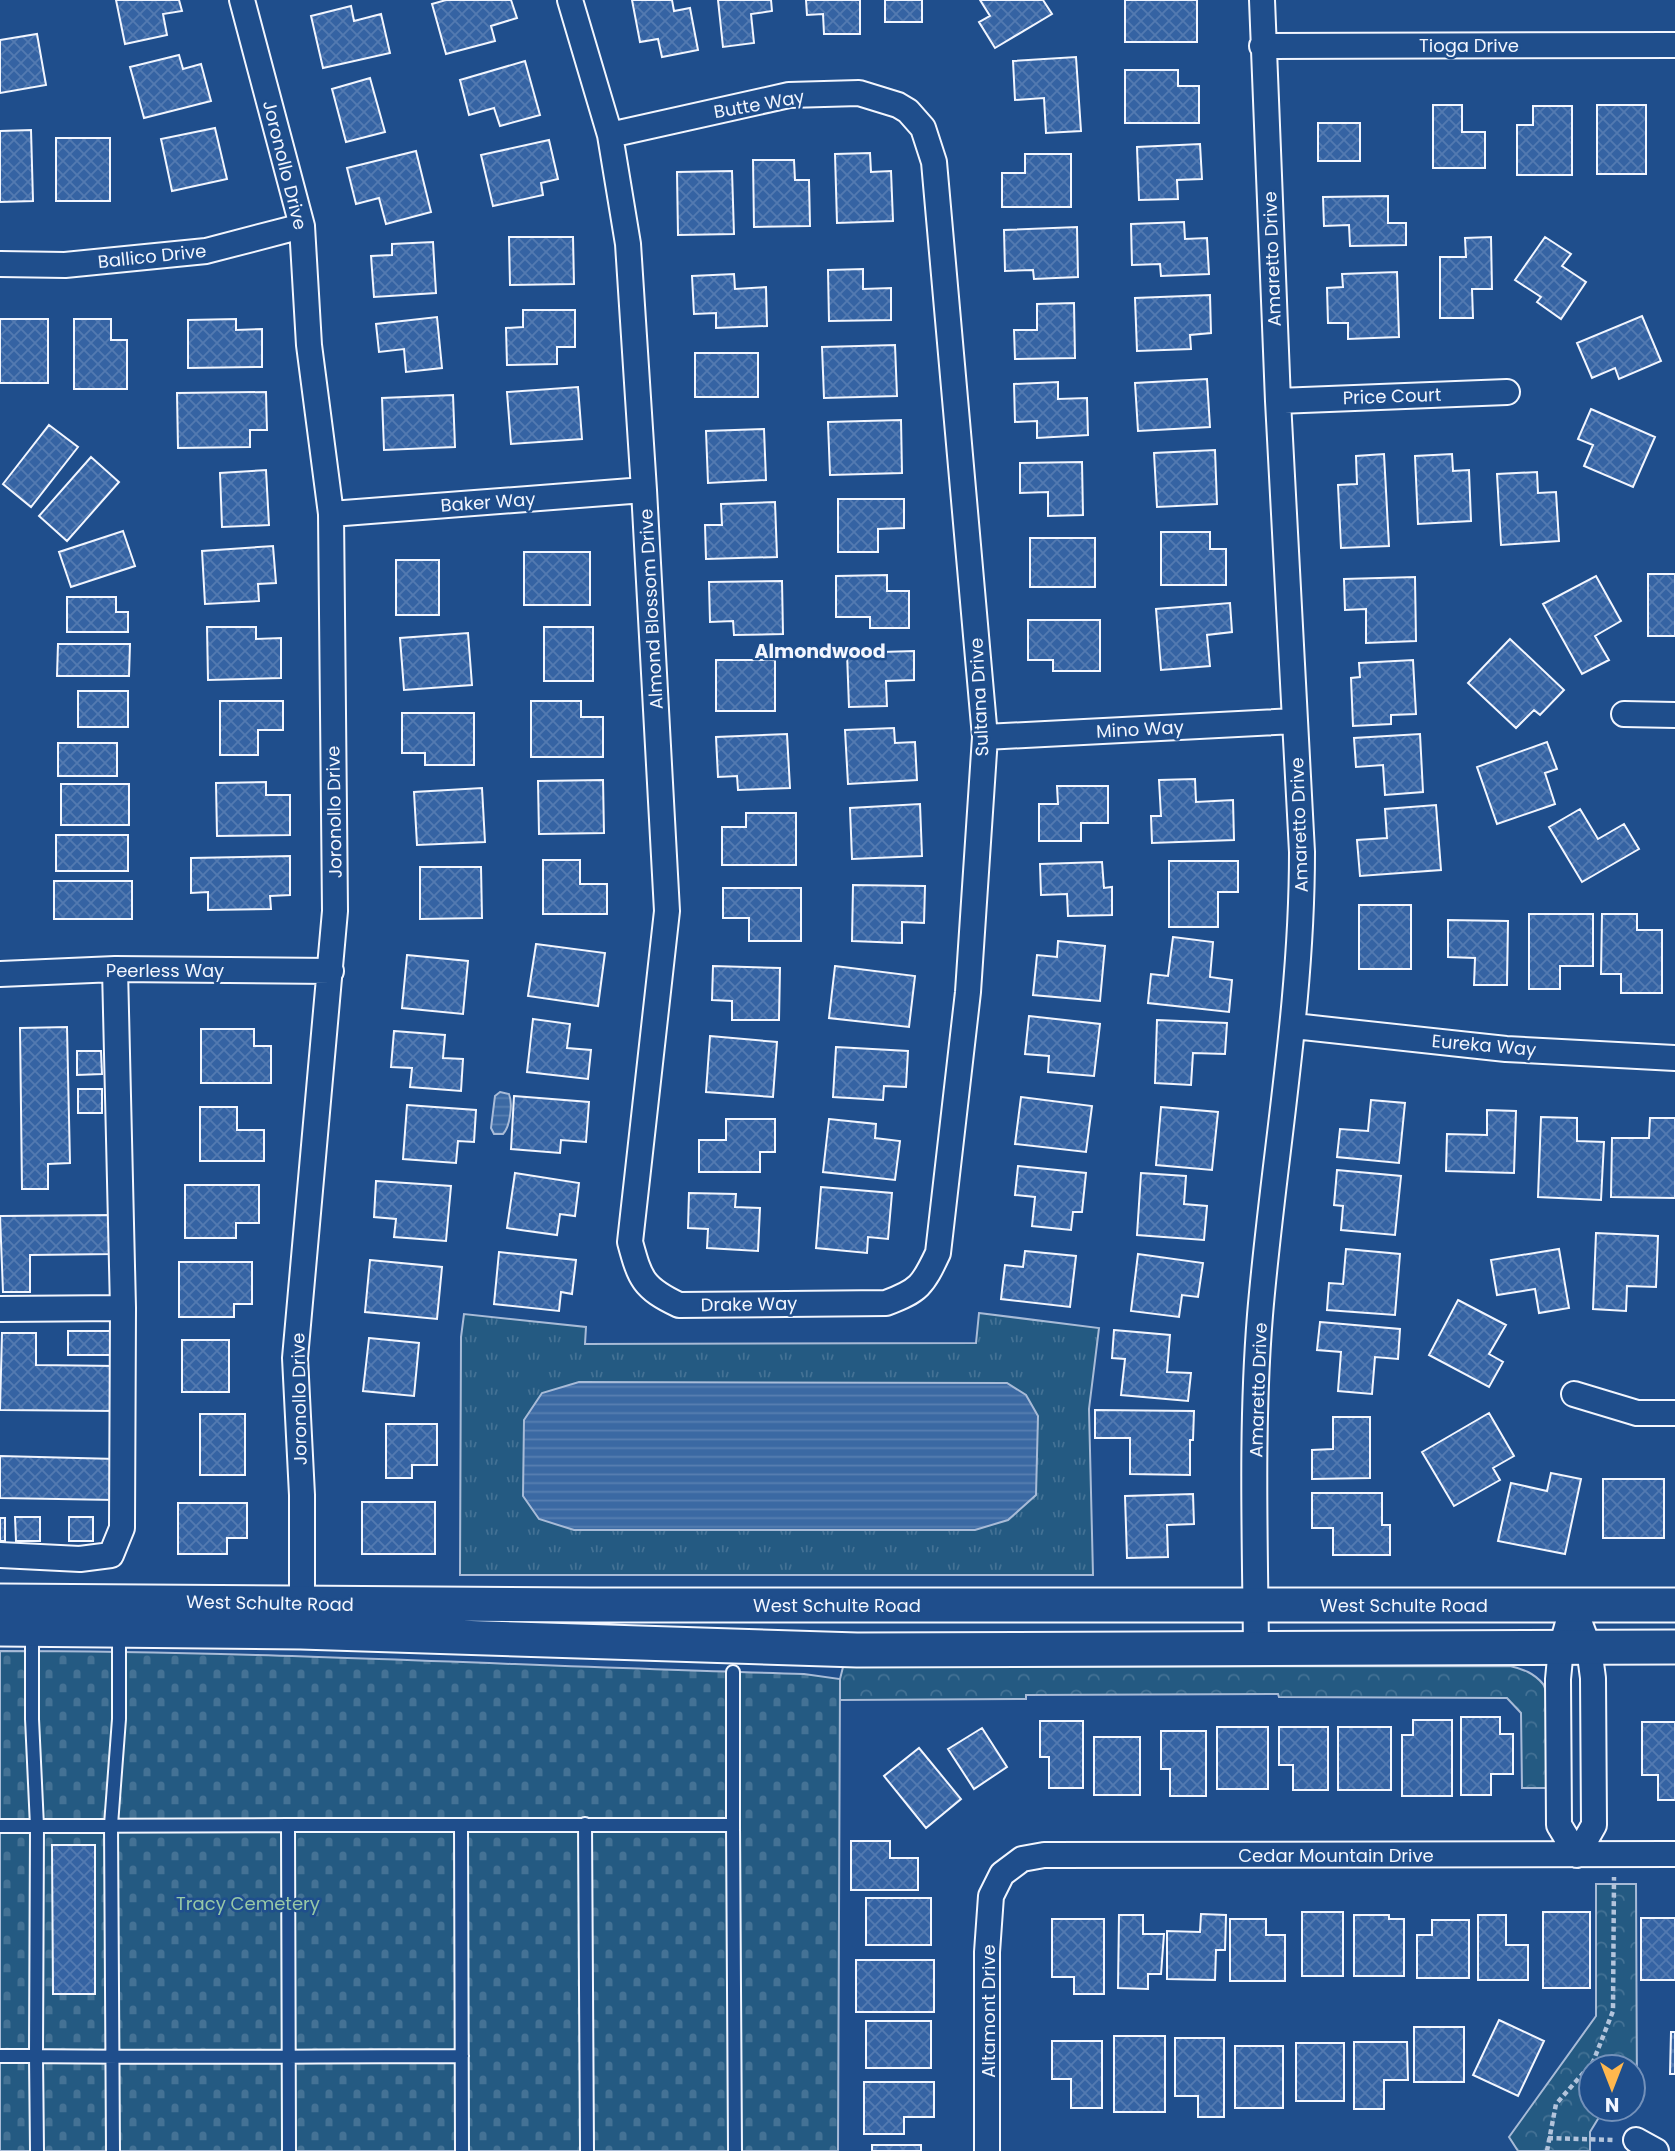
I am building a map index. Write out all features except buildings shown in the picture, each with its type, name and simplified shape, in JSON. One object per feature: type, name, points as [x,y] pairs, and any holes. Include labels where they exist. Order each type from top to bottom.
[{"type":"main road","name":"West Schulte Road","points":[[0,1601],[857,1650],[1675,1647]]},
{"type":"main road","name":"West Schulte Road","points":[[16,1629],[118,1629],[302,1618],[1256,1605],[1675,1605]]},
{"type":"street","name":"Joronollo Drive","points":[[242,0],[302,226],[309,345],[331,514],[335,911],[295,1358],[302,1495],[302,1618]]},
{"type":"street","name":"Almond Blossom Drive","points":[[570,0],[610,135],[628,244],[645,490],[667,911],[632,1223]]},
{"type":"street","name":"Amaretto Drive","points":[[1256,1648],[1257,1365],[1294,1026],[1302,917],[1302,852],[1278,401],[1262,0]]},
{"type":"street","name":"Tioga Drive","points":[[1262,46],[1675,45]]},
{"type":"street","name":"Butte Way","points":[[610,135],[789,95],[859,93],[898,104],[908,111]]},
{"type":"street","name":"Sultana Drive","points":[[908,111],[923,128],[934,162],[985,737],[968,992],[938,1253],[919,1286]]},
{"type":"street","name":"Ballico Drive","points":[[0,264],[65,265],[205,251],[302,226]]},
{"type":"street","name":"Price Court","points":[[1278,401],[1507,392]]},
{"type":"street","name":"Baker Way","points":[[331,514],[645,490]]},
{"type":"street","points":[[1624,714],[1675,715]]},
{"type":"street","name":"Mino Way","points":[[985,737],[1295,721]]},
{"type":"street","name":"Peerless Way","points":[[0,974],[115,968],[331,971]]},
{"type":"street","points":[[0,1555],[80,1559],[111,1555],[122,1528],[123,1308],[115,968]]},
{"type":"street","name":"Eureka Way","points":[[1294,1026],[1506,1049],[1675,1058]]},
{"type":"street","name":"Drake Way","points":[[632,1223],[630,1242],[638,1273],[655,1294],[679,1305],[886,1303],[908,1295],[919,1286]]},
{"type":"street","points":[[0,1309],[123,1308]]},
{"type":"street","points":[[1574,1394],[1637,1413],[1675,1413]]},
{"type":"street","points":[[1573,1605],[1575,1648],[1592,1678],[1594,1825],[1577,1855],[1559,1825],[1558,1679],[1575,1648]]},
{"type":"street","name":"Cedar Mountain Drive","points":[[1002,1874],[1022,1859],[1044,1855],[1675,1854]]},
{"type":"street","name":"Altamont Drive","points":[[987,2151],[987,1952],[991,1896],[1002,1874]]},
{"type":"lane","points":[[16,1629],[32,1719],[37,1826],[37,2151]]},
{"type":"lane","points":[[113,2151],[111,1825],[118,1718],[118,1629]]},
{"type":"lane","points":[[733,1672],[735,2151]]},
{"type":"lane","points":[[585,1824],[587,2151]]},
{"type":"lane","points":[[288,1825],[289,2151]]},
{"type":"lane","points":[[461,1825],[462,2151]]},
{"type":"lane","points":[[0,1826],[733,1825]]},
{"type":"lane","points":[[0,2056],[462,2056]]},
{"type":"path","points":[[1547,2151],[1556,2104],[1592,2062],[1613,2011],[1614,1855]]},
{"type":"path","points":[[1548,2138],[1646,2146]]},
{"type":"green space","points":[[979,1313],[1099,1328],[1089,1409],[1093,1575],[460,1575],[461,1337],[464,1314],[586,1327],[585,1344],[976,1343]]},
{"type":"green space","name":"Tracy Cemetery","points":[[0,1651],[302,1656],[804,1674],[840,1679],[838,2151],[0,2151]]},
{"type":"green space","points":[[1510,1666],[1536,1677],[1546,1691],[1547,1788],[1522,1788],[1521,1713],[1507,1698],[1279,1697],[1278,1694],[1026,1695],[1026,1699],[840,1700],[843,1667]]},
{"type":"green space","points":[[1596,1884],[1636,1884],[1637,2053],[1577,2053],[1577,2123],[1595,2123],[1590,2132],[1590,2151],[1518,2151],[1509,2137],[1596,2016]]},
{"type":"shaded area","points":[[500,1092],[509,1094],[510,1115],[503,1134],[494,1134],[491,1128],[495,1096]]},
{"type":"shaded area","points":[[579,1382],[1007,1383],[1026,1395],[1038,1416],[1036,1495],[1008,1520],[975,1530],[574,1530],[539,1519],[523,1496],[524,1420],[542,1393]]},
{"type":"district","name":"Almondwood","points":[[820,651]]}]
